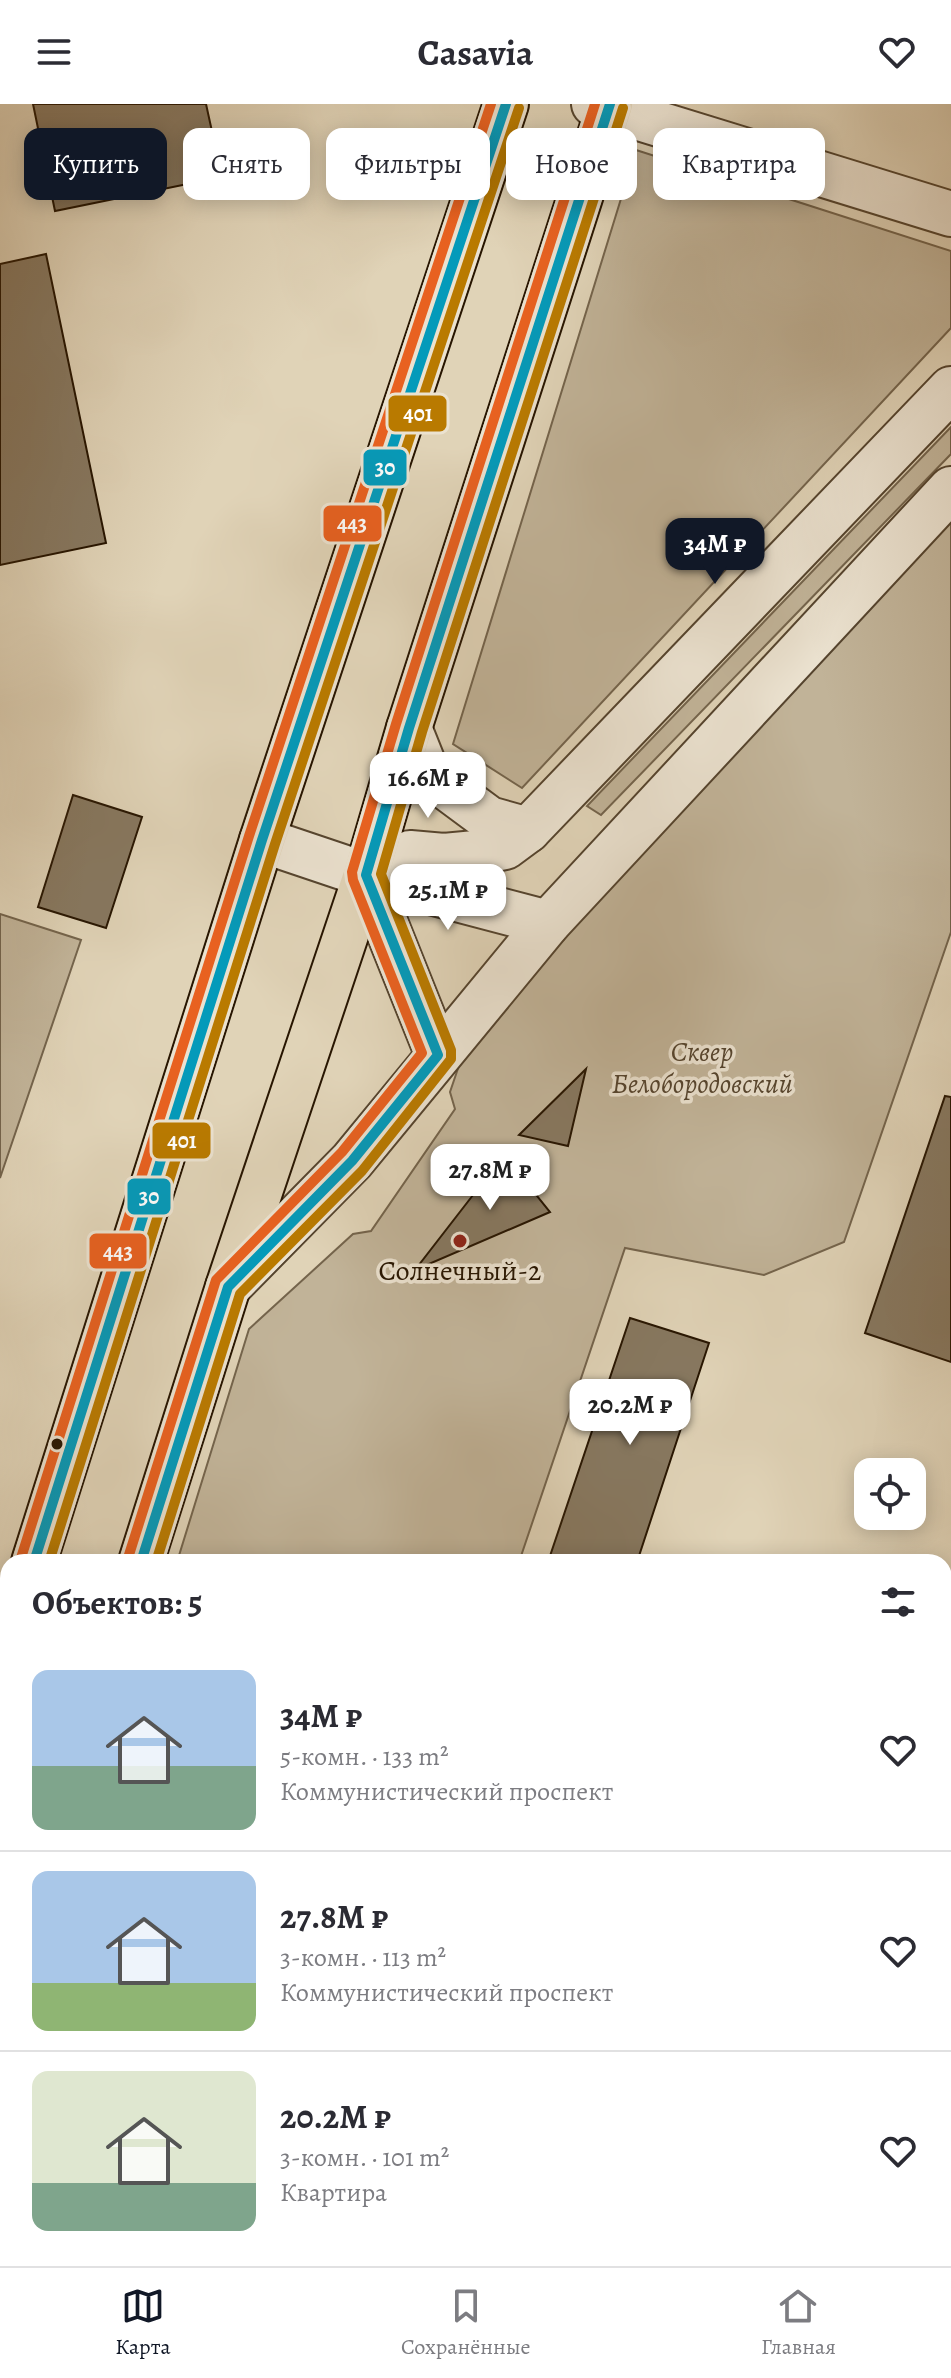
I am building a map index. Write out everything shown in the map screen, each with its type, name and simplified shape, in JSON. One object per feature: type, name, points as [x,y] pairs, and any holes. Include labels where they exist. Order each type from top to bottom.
[{"type":"main road","points":[[37,1554],[262,840],[506,104]]},
{"type":"main road","points":[[144,1554],[228,1287],[366,875],[604,105]]},
{"type":"street","points":[[604,105],[951,214]]},
{"type":"street","points":[[366,875],[410,853],[444,856],[505,847],[528,830],[951,389]]},
{"type":"street","points":[[228,1287],[352,1161],[548,923],[951,489]]},
{"type":"street","points":[[409,728],[427,773],[489,819],[528,830]]},
{"type":"street","points":[[262,840],[366,875],[548,923]]},
{"type":"street","points":[[366,875],[438,1055]]},
{"type":"green space","points":[[637,150],[653,155],[653,200],[792,200],[951,251],[951,328],[522,788],[453,744],[621,200],[637,200]]},
{"type":"green space","points":[[951,427],[951,454],[601,815],[587,806]]},
{"type":"green space","name":"Сквер Белобородовский","points":[[951,513],[951,932],[844,1242],[764,1275],[625,1248],[522,1554],[179,1554],[249,1329],[353,1234],[371,1231],[455,1109],[450,1092],[468,1039]]},
{"type":"green space","points":[[0,914],[81,940],[0,1178]]},
{"type":"building","points":[[33,104],[206,104],[211,128],[183,128],[183,185],[167,188],[167,128],[38,128]]},
{"type":"building","points":[[53,200],[109,200],[55,211]]},
{"type":"building","points":[[46,254],[106,543],[0,565],[0,264]]},
{"type":"building","points":[[73,795],[142,817],[106,928],[38,907]]},
{"type":"building","points":[[586,1069],[568,1146],[519,1135]]},
{"type":"building","points":[[945,1096],[951,1097],[951,1362],[865,1333]]},
{"type":"building","name":"Солнечный-2","points":[[504,1155],[550,1212],[415,1270]]},
{"type":"building","points":[[630,1318],[709,1343],[640,1554],[551,1554]]},
{"type":"transit line","name":"443","points":[[22,1554],[249,836],[491,104]]},
{"type":"transit line","name":"30","points":[[37,1554],[262,840],[506,104]]},
{"type":"transit line","name":"443","points":[[129,1554],[216,1280],[342,1152],[422,1053],[352,872],[396,724],[595,104]]},
{"type":"transit line","name":"30","points":[[144,1554],[228,1287],[352,1161],[438,1055],[366,875],[409,728],[610,104]]},
{"type":"transit line","name":"401","points":[[52,1554],[275,844],[519,108]]},
{"type":"transit line","name":"401","points":[[159,1554],[240,1294],[362,1171],[451,1059],[451,1050],[381,874],[422,732],[623,108]]},
{"type":"place","name":"Солнечный-2","points":[[460,1241]]}]
